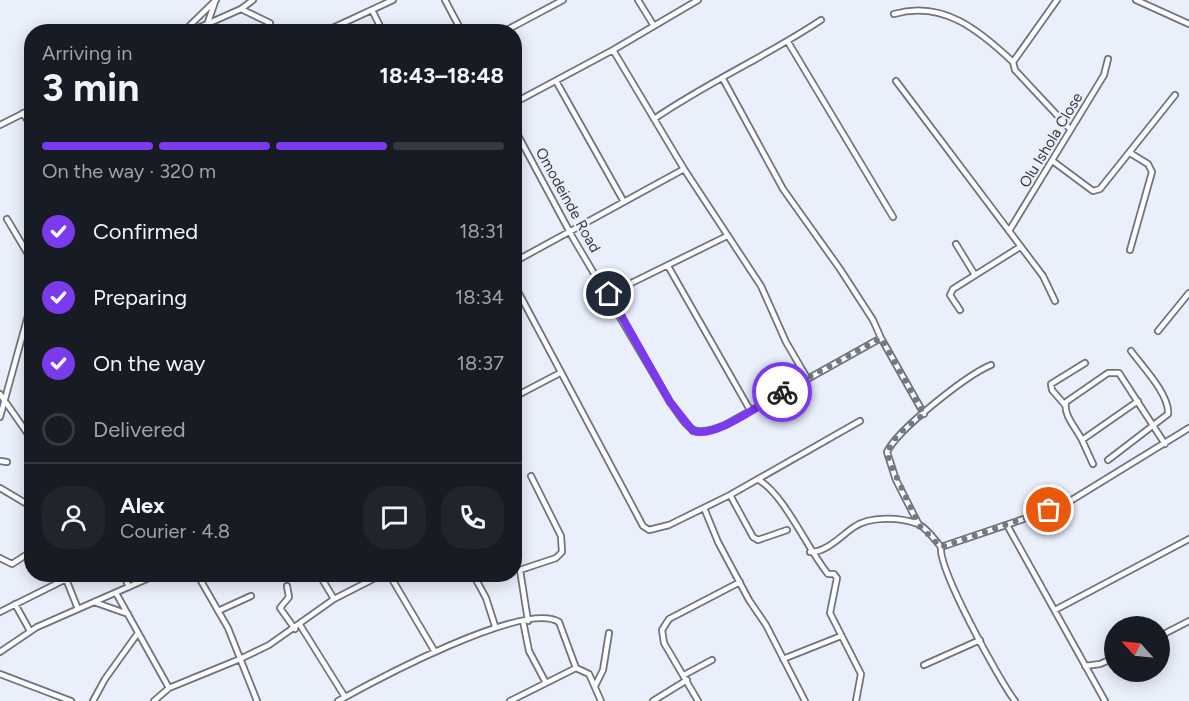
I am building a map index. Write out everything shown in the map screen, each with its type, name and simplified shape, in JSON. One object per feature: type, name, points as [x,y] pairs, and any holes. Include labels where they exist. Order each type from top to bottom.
[{"type":"street","points":[[208,22],[216,0]]},
{"type":"street","points":[[191,24],[216,0]]},
{"type":"street","points":[[204,24],[242,9],[253,0]]},
{"type":"street","points":[[341,24],[393,0]]},
{"type":"street","points":[[445,0],[458,24]]},
{"type":"street","points":[[518,24],[563,0]]},
{"type":"street","points":[[638,0],[654,26]]},
{"type":"street","points":[[522,99],[613,50],[698,0]]},
{"type":"street","points":[[1012,62],[1057,0]]},
{"type":"street","points":[[1136,0],[1189,24]]},
{"type":"street","points":[[894,14],[909,4]]},
{"type":"street","points":[[242,9],[270,23]]},
{"type":"street","points":[[372,10],[379,24]]},
{"type":"street","points":[[961,14],[1012,62],[1015,70],[1070,129]]},
{"type":"street","points":[[654,119],[687,97],[788,42],[821,20]]},
{"type":"street","points":[[788,42],[893,217]]},
{"type":"street","points":[[613,50],[684,169],[761,286],[786,342],[807,378]]},
{"type":"street","name":"Olu Ishola Close","points":[[1009,231],[1054,162],[1070,129],[1104,75],[1108,59]]},
{"type":"street","points":[[723,79],[783,189],[873,320],[924,414]]},
{"type":"street","points":[[556,81],[624,202]]},
{"type":"street","points":[[896,81],[1043,276],[1055,301]]},
{"type":"street","points":[[1054,162],[1097,191],[1175,95]]},
{"type":"street","points":[[0,125],[23,113]]},
{"type":"street","name":"Omodeinde Road","points":[[522,143],[570,232],[609,294],[670,402],[688,427],[697,433],[706,433],[750,410]]},
{"type":"street","points":[[1130,153],[1148,164],[1152,172],[1130,250]]},
{"type":"street","points":[[522,258],[684,169]]},
{"type":"street","points":[[7,219],[24,248]]},
{"type":"street","points":[[609,294],[727,236]]},
{"type":"street","points":[[956,244],[975,275]]},
{"type":"street","points":[[960,310],[950,295],[951,291],[1020,247]]},
{"type":"street","points":[[668,266],[750,410],[881,338]]},
{"type":"street","points":[[1158,331],[1189,293]]},
{"type":"street","points":[[522,300],[643,526],[649,530],[656,531],[730,495],[860,421]]},
{"type":"street","points":[[0,417],[24,330]]},
{"type":"street","points":[[1108,460],[1168,414],[1158,387],[1131,351]]},
{"type":"street","points":[[1085,363],[1051,384],[1052,390],[1065,405],[1066,413],[1093,464]]},
{"type":"street","points":[[991,365],[980,370],[924,414],[891,442],[887,452],[896,480],[919,525],[941,547],[941,562],[1003,686],[1015,701]]},
{"type":"street","points":[[1065,405],[1066,402],[1108,373],[1115,371],[1119,373],[1165,444]]},
{"type":"street","points":[[522,393],[560,373]]},
{"type":"street","points":[[0,394],[24,429]]},
{"type":"street","points":[[1082,440],[1138,401]]},
{"type":"street","points":[[941,547],[1062,506],[1189,428]]},
{"type":"street","points":[[0,461],[7,462]]},
{"type":"street","points":[[522,569],[556,558],[562,552],[561,536],[531,476]]},
{"type":"street","points":[[759,480],[772,488],[810,552],[828,574],[834,574],[837,578],[829,609],[861,674],[855,701]]},
{"type":"street","points":[[0,488],[24,502]]},
{"type":"street","points":[[730,495],[753,537],[758,540],[787,530]]},
{"type":"street","points":[[704,508],[718,542],[805,701]]},
{"type":"street","points":[[810,552],[816,552],[827,546],[861,523],[896,519],[919,525]]},
{"type":"street","points":[[1007,525],[1105,701]]},
{"type":"street","points":[[1055,610],[1189,539]]},
{"type":"street","points":[[0,558],[12,564],[24,556]]},
{"type":"street","points":[[0,612],[60,582]]},
{"type":"street","points":[[67,582],[78,609]]},
{"type":"street","points":[[127,582],[129,587]]},
{"type":"street","points":[[0,652],[30,631],[140,582]]},
{"type":"street","points":[[201,582],[218,611],[257,701]]},
{"type":"street","points":[[324,582],[334,599]]},
{"type":"street","points":[[154,701],[169,688],[240,659],[294,629],[334,599],[367,582]]},
{"type":"street","points":[[394,582],[435,652]]},
{"type":"street","points":[[477,582],[486,598],[495,626]]},
{"type":"street","points":[[521,582],[529,651],[546,683]]},
{"type":"street","points":[[698,701],[662,639],[665,624],[669,619],[740,582]]},
{"type":"street","points":[[287,586],[289,597],[280,608],[294,629]]},
{"type":"street","points":[[116,593],[169,688]]},
{"type":"street","points":[[218,611],[251,596]]},
{"type":"street","points":[[94,602],[128,614]]},
{"type":"street","points":[[15,604],[30,631]]},
{"type":"street","points":[[338,701],[435,652],[495,626],[554,619],[559,622],[576,668],[589,674],[601,701]]},
{"type":"street","points":[[1170,631],[1189,621]]},
{"type":"street","points":[[300,625],[345,697]]},
{"type":"street","points":[[93,701],[105,679],[138,633]]},
{"type":"street","points":[[595,686],[603,670],[609,633]]},
{"type":"street","points":[[783,659],[841,636]]},
{"type":"street","points":[[924,665],[980,640]]},
{"type":"street","points":[[652,701],[712,660]]},
{"type":"street","points":[[1085,666],[1104,662]]},
{"type":"street","points":[[510,701],[576,668]]},
{"type":"street","points":[[0,674],[70,701]]},
{"type":"way so far","points":[[782,392],[881,338],[924,414],[891,442],[887,452],[896,480],[919,525],[941,547],[1049,510]]},
{"type":"route","points":[[609,294],[670,402],[693,431],[706,433],[725,425],[782,392]]}]
